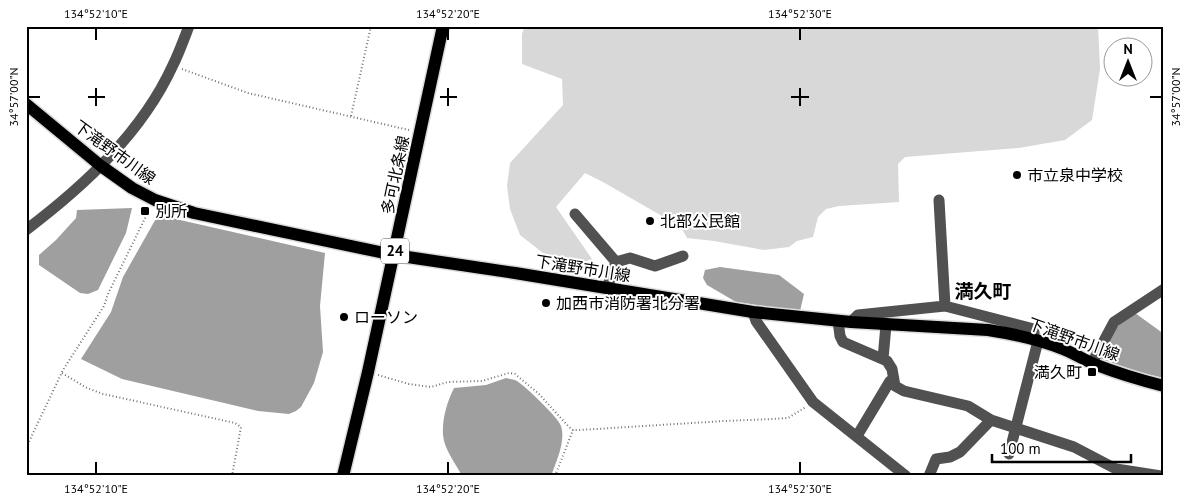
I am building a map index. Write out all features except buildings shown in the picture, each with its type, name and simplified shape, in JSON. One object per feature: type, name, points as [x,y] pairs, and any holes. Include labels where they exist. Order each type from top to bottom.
[{"type":"main road","name":"多可北条線","points":[[343,476],[394,256],[443,26]]},
{"type":"main road","name":"下滝野市川線","points":[[26,104],[101,166],[132,188],[155,200],[194,213],[394,256],[753,312],[845,322],[988,330],[1036,340],[1064,349],[1092,363],[1136,380],[1164,386]]},
{"type":"street","points":[[26,230],[56,207],[101,166],[140,118],[173,66],[189,26]]},
{"type":"street","points":[[939,200],[945,306]]},
{"type":"street","points":[[575,214],[616,262]]},
{"type":"street","points":[[616,262],[630,258],[655,266],[683,256]]},
{"type":"street","points":[[607,288],[616,262]]},
{"type":"street","points":[[1092,363],[1114,322],[1164,289]]},
{"type":"street","points":[[1009,454],[1016,428],[1036,340],[1034,329],[945,306],[858,315],[845,322],[840,336],[843,342],[887,361],[892,369],[895,386],[904,391],[968,406],[992,420],[1016,428],[1074,447],[1116,469],[1162,476]]},
{"type":"street","points":[[753,312],[756,321],[813,402],[906,476]]},
{"type":"street","points":[[883,359],[886,325]]},
{"type":"street","points":[[857,436],[879,398],[890,381],[893,380]]},
{"type":"street","points":[[929,476],[936,459],[950,457],[960,452],[992,420]]},
{"type":"path","points":[[351,116],[371,26]]},
{"type":"path","points":[[173,66],[248,93],[421,132]]},
{"type":"path","points":[[26,448],[62,373],[104,306],[155,200]]},
{"type":"path","points":[[368,372],[409,384],[431,387],[448,382],[482,381],[509,372],[515,374],[539,394],[572,430]]},
{"type":"path","points":[[62,373],[87,388],[103,394],[235,424],[241,428],[232,476]]},
{"type":"path","points":[[572,430],[724,420],[788,418],[813,402]]},
{"type":"path","points":[[555,476],[572,430]]},
{"type":"shaded area","points":[[525,26],[1098,26],[1100,69],[1092,120],[1065,140],[1019,148],[905,157],[898,164],[899,202],[839,206],[826,209],[818,217],[813,237],[797,241],[789,247],[764,250],[687,238],[681,227],[585,173],[556,207],[592,259],[576,265],[543,253],[520,235],[510,209],[507,186],[510,163],[563,105],[562,79],[522,64],[522,34]]},
{"type":"shaded area","points":[[132,208],[126,233],[98,290],[88,294],[80,293],[39,265],[39,255],[76,218],[77,210]]},
{"type":"shaded area","points":[[158,215],[325,253],[320,306],[323,352],[314,383],[301,407],[296,411],[289,414],[258,411],[122,379],[81,359],[111,312],[123,277]]},
{"type":"shaded area","points":[[720,267],[779,275],[804,294],[800,311],[736,302],[707,285],[703,278],[705,270]]},
{"type":"shaded area","points":[[1135,313],[1164,334],[1164,378],[1142,373],[1101,359],[1113,332]]},
{"type":"shaded area","points":[[506,378],[516,380],[527,389],[548,409],[561,426],[561,445],[551,476],[462,476],[448,451],[443,435],[443,423],[447,405],[454,388],[486,385]]},
{"type":"place","name":"市立泉中学校","points":[[1017,175]]},
{"type":"place","name":"別所","points":[[145,211]]},
{"type":"place","name":"北部公民館","points":[[650,221]]},
{"type":"place","name":"加西市消防署北分署","points":[[546,303]]},
{"type":"place","name":"ローソン","points":[[344,317]]},
{"type":"place","name":"満久町","points":[[1092,372]]},
{"type":"district","name":"満久町","points":[[983,291]]}]
